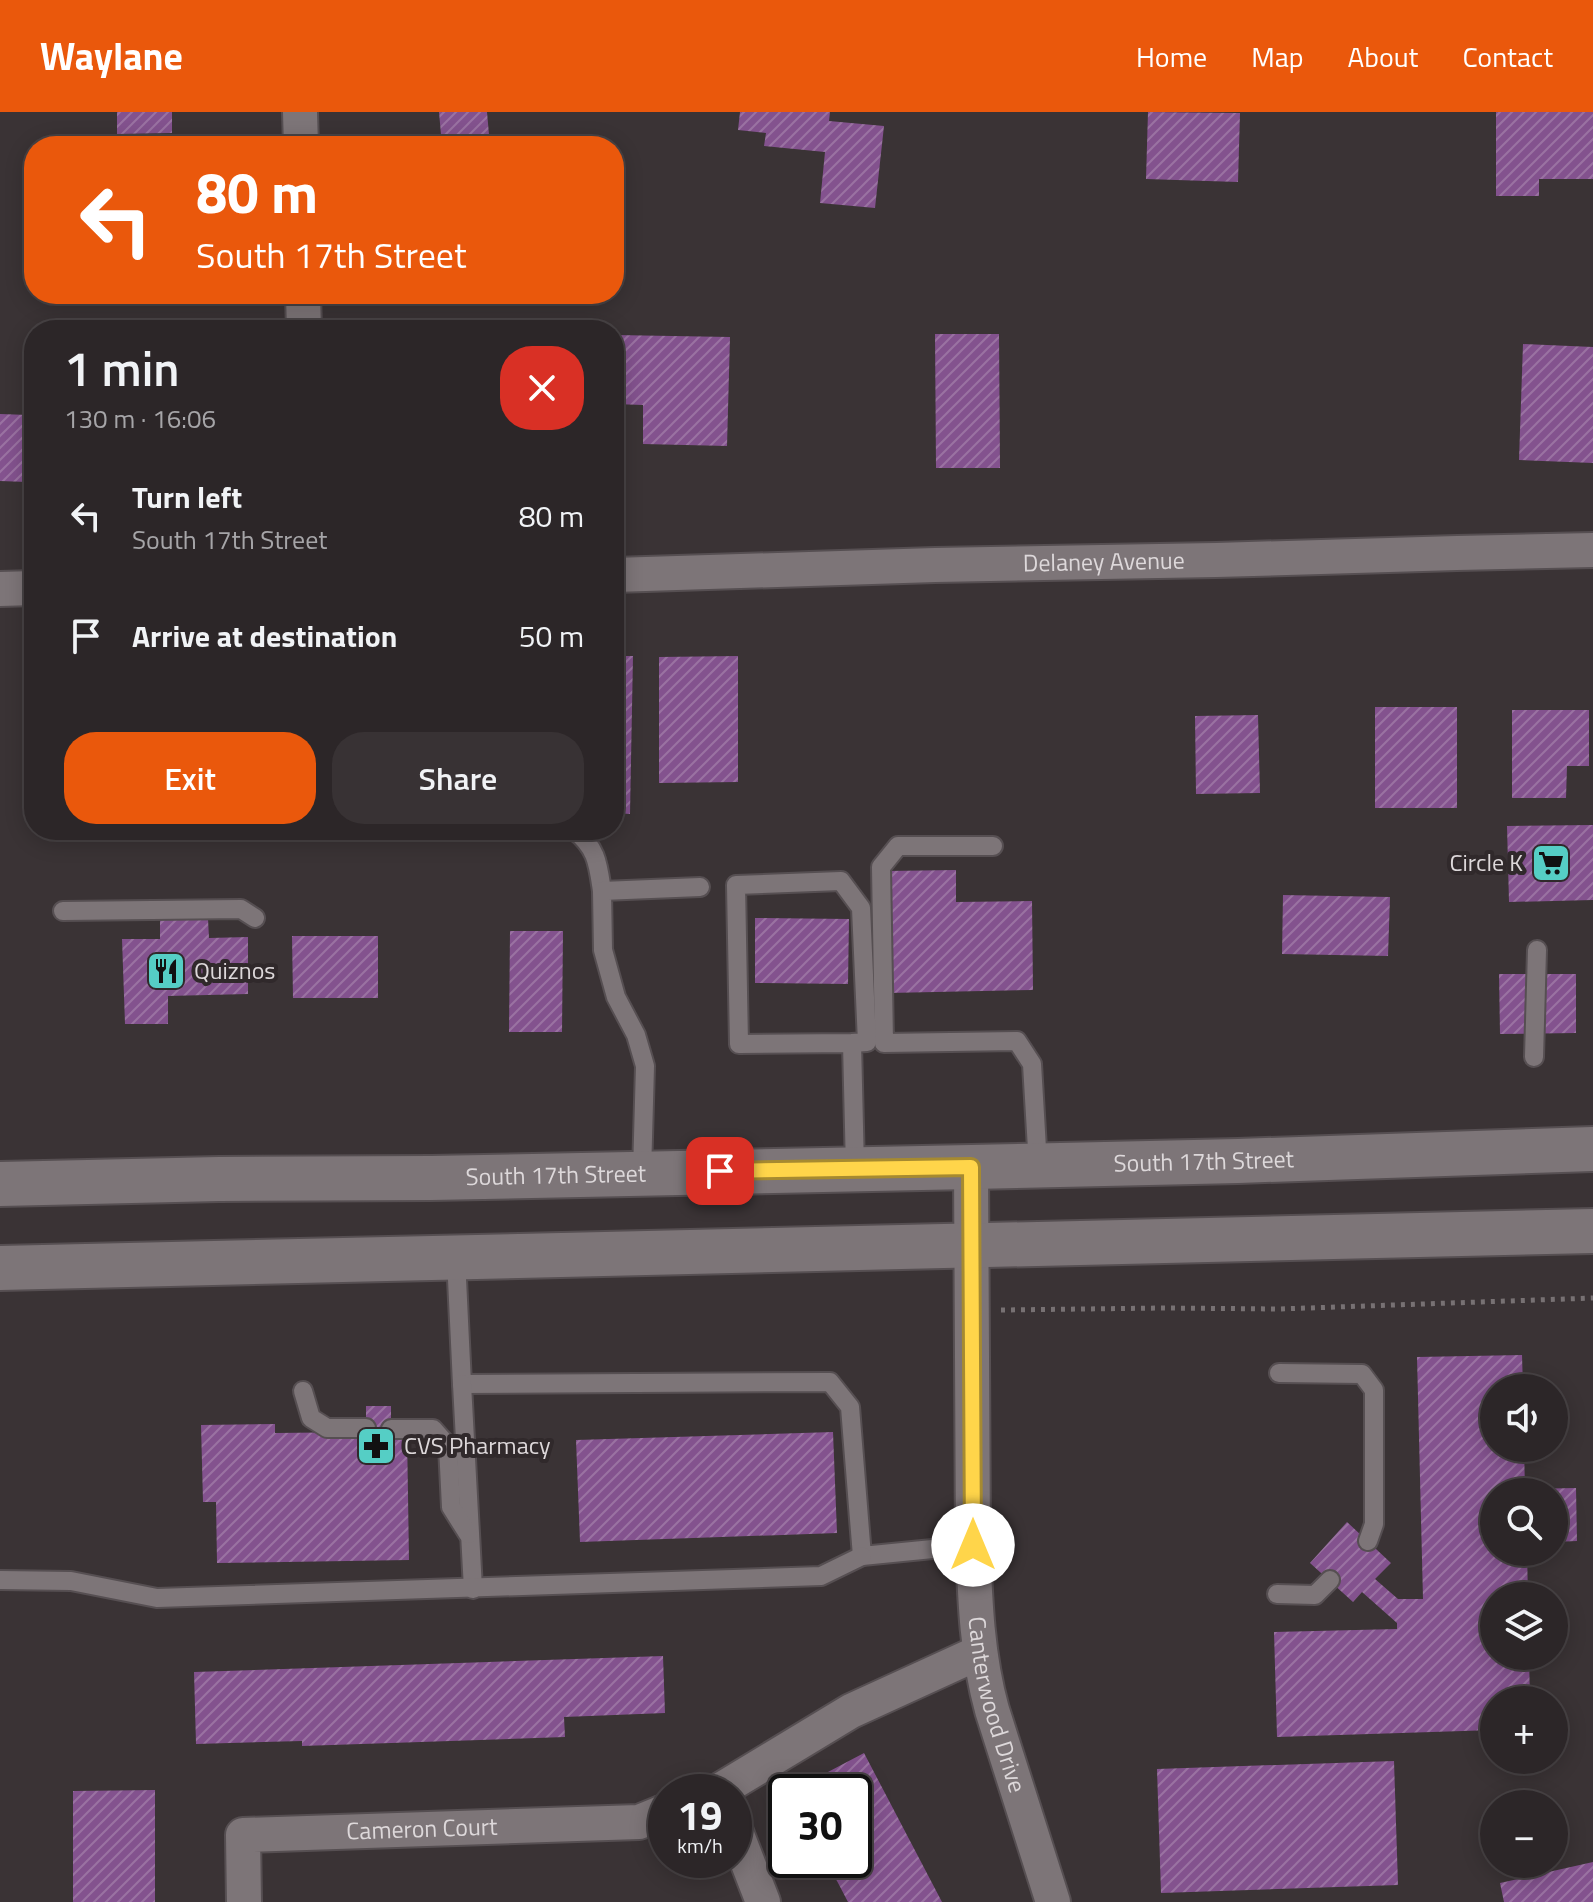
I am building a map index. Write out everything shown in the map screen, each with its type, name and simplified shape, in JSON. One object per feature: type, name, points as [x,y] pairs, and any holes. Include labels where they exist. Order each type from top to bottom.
[{"type":"main road","name":"South 17th Street","points":[[0,1184],[1038,1166],[1593,1149]]},
{"type":"main road","points":[[0,1268],[1593,1231]]},
{"type":"street","points":[[300,112],[301,136]]},
{"type":"street","name":"Delaney Avenue","points":[[624,575],[1593,550]]},
{"type":"street","points":[[0,589],[24,588]]},
{"type":"street","name":"Canterwood Drive","points":[[971,1167],[973,1545],[980,1652],[992,1710],[1053,1902]]},
{"type":"street","points":[[748,1774],[851,1711],[980,1652]]},
{"type":"street","name":"Cameron Court","points":[[244,1902],[243,1835],[639,1822],[648,1818]]},
{"type":"street","points":[[752,1874],[763,1902]]},
{"type":"lane","points":[[586,840],[598,859],[603,950],[616,997],[636,1035],[645,1066],[642,1173]]},
{"type":"lane","points":[[993,846],[898,846],[881,867],[884,1043],[1017,1041],[1032,1064],[1038,1166]]},
{"type":"lane","points":[[841,881],[861,908],[867,1042],[852,1043],[739,1044],[736,885],[841,881]]},
{"type":"lane","points":[[602,891],[700,887]]},
{"type":"lane","points":[[63,911],[241,909],[255,918]]},
{"type":"lane","points":[[1534,1057],[1537,950]]},
{"type":"lane","points":[[852,1043],[855,1169]]},
{"type":"lane","points":[[456,1258],[473,1589]]},
{"type":"lane","points":[[1279,1373],[1362,1374],[1374,1390],[1374,1524],[1368,1541]]},
{"type":"lane","points":[[462,1384],[830,1382],[850,1407],[862,1556]]},
{"type":"lane","points":[[303,1391],[311,1418],[327,1428],[366,1428]]},
{"type":"lane","points":[[391,1429],[433,1429],[448,1446],[451,1507],[470,1536]]},
{"type":"lane","points":[[0,1580],[71,1581],[157,1598],[473,1589],[821,1576],[862,1556],[973,1545]]},
{"type":"lane","points":[[1277,1594],[1315,1595],[1330,1580]]},
{"type":"path","points":[[1000,1310],[1279,1309],[1593,1298]]},
{"type":"building","points":[[117,112],[172,112],[172,133],[117,134]]},
{"type":"building","points":[[439,112],[487,112],[489,136],[441,136]]},
{"type":"building","points":[[740,112],[830,112],[829,121],[884,126],[875,208],[820,203],[825,152],[764,146],[766,133],[738,130]]},
{"type":"building","points":[[1148,112],[1240,113],[1238,182],[1146,179]]},
{"type":"building","points":[[1496,112],[1593,112],[1593,179],[1539,179],[1539,196],[1496,196]]},
{"type":"building","points":[[935,334],[999,334],[1000,468],[936,468]]},
{"type":"building","points":[[624,335],[730,337],[727,446],[643,444],[643,405],[624,404]]},
{"type":"building","points":[[1523,344],[1593,347],[1593,463],[1519,460]]},
{"type":"building","points":[[0,414],[24,415],[24,482],[0,481]]},
{"type":"building","points":[[624,656],[633,656],[630,814],[624,814]]},
{"type":"building","points":[[738,656],[738,782],[659,783],[659,657]]},
{"type":"building","points":[[1375,707],[1457,707],[1457,808],[1375,808]]},
{"type":"building","points":[[1512,710],[1589,710],[1589,766],[1567,766],[1566,798],[1512,798]]},
{"type":"building","points":[[1258,715],[1260,793],[1196,794],[1195,716]]},
{"type":"building","name":"Circle K","points":[[1593,825],[1593,900],[1509,902],[1507,826]]},
{"type":"building","points":[[956,870],[956,902],[1032,901],[1033,990],[888,993],[886,871]]},
{"type":"building","points":[[1283,895],[1390,897],[1388,956],[1282,954]]},
{"type":"building","points":[[160,899],[207,900],[209,938],[248,937],[248,994],[168,996],[168,1024],[125,1024],[122,939],[160,939]]},
{"type":"building","points":[[755,918],[849,919],[848,984],[755,983]]},
{"type":"building","points":[[510,931],[563,931],[562,1032],[509,1032]]},
{"type":"building","points":[[292,936],[378,936],[378,998],[293,998]]},
{"type":"building","points":[[1499,974],[1576,974],[1576,1033],[1500,1034]]},
{"type":"building","points":[[1522,1355],[1523,1374],[1480,1374],[1480,1462],[1524,1462],[1525,1478],[1480,1478],[1480,1566],[1527,1566],[1528,1582],[1480,1582],[1480,1670],[1529,1670],[1530,1686],[1480,1686],[1480,1730],[1277,1737],[1274,1632],[1397,1629],[1397,1623],[1362,1592],[1353,1602],[1310,1563],[1347,1522],[1391,1563],[1375,1579],[1398,1599],[1423,1599],[1417,1357]]},
{"type":"building","name":"CVS Pharmacy","points":[[366,1406],[391,1406],[391,1431],[407,1431],[409,1560],[217,1563],[216,1502],[203,1502],[201,1425],[275,1424],[275,1433],[366,1432]]},
{"type":"building","points":[[833,1432],[837,1533],[580,1542],[576,1440]]},
{"type":"building","points":[[1568,1488],[1576,1488],[1577,1541],[1568,1541]]},
{"type":"building","points":[[663,1656],[665,1713],[564,1717],[565,1737],[302,1746],[302,1741],[196,1744],[194,1672]]},
{"type":"building","points":[[864,1753],[942,1902],[848,1902],[835,1878],[872,1878],[872,1774],[824,1774]]},
{"type":"building","points":[[1394,1761],[1398,1885],[1161,1893],[1157,1769]]},
{"type":"building","points":[[155,1790],[155,1902],[73,1902],[73,1791]]},
{"type":"building","points":[[1593,1862],[1593,1902],[1504,1902],[1500,1883],[1522,1878],[1568,1878],[1568,1868]]},
{"type":"place","name":"Circle K","points":[[1551,863]]},
{"type":"place","name":"Quiznos","points":[[166,971]]},
{"type":"place","name":"CVS Pharmacy","points":[[376,1446]]},
{"type":"route","points":[[720,1171],[971,1167],[973,1545]]}]
